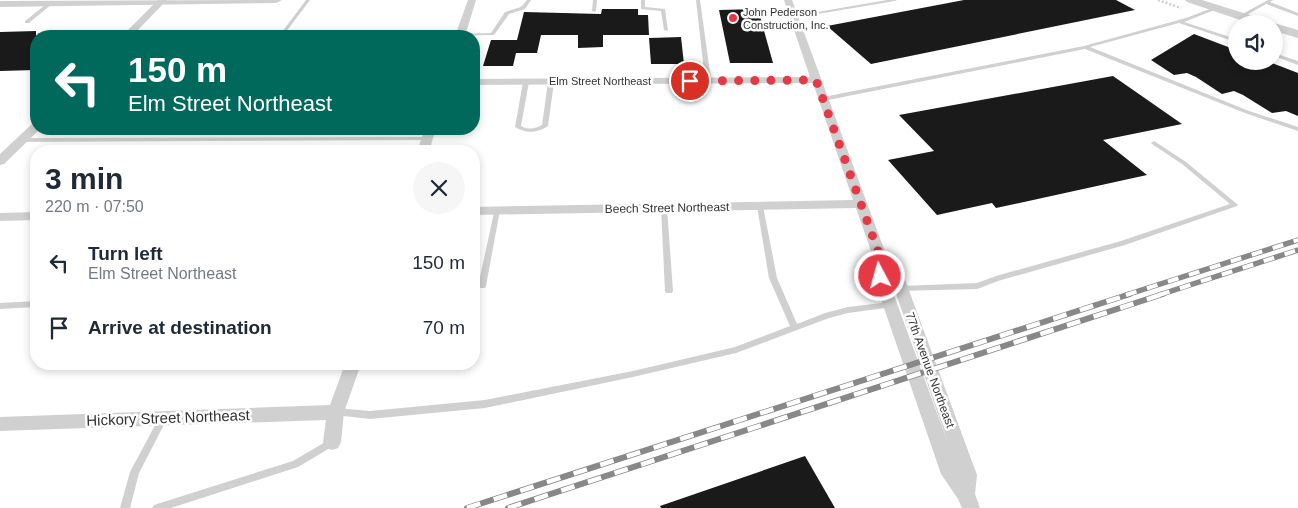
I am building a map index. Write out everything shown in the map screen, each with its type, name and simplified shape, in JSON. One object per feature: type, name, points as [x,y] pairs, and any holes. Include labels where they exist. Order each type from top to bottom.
[{"type":"street","points":[[6,2],[276,0]]},
{"type":"street","points":[[463,30],[472,0]]},
{"type":"street","name":"77th Avenue Northeast","points":[[788,0],[878,251],[880,276],[950,474],[969,501]]},
{"type":"street","points":[[1191,0],[1238,15]]},
{"type":"street","points":[[133,30],[162,1]]},
{"type":"street","points":[[1283,30],[1298,34]]},
{"type":"street","name":"Elm Street Northeast","points":[[480,82],[816,80]]},
{"type":"street","points":[[0,161],[30,132]]},
{"type":"street","name":"Beech Street Northeast","points":[[480,211],[860,204]]},
{"type":"street","points":[[0,217],[30,216]]},
{"type":"street","name":"77th Avenue Northeast","points":[[878,251],[893,266],[968,475],[969,501]]},
{"type":"street","points":[[332,442],[336,412],[351,370]]},
{"type":"street","name":"Hickory Street Northeast","points":[[0,424],[336,412]]},
{"type":"lane","points":[[286,30],[308,0]]},
{"type":"lane","points":[[480,35],[492,34],[507,13],[523,8],[529,0]]},
{"type":"lane","points":[[594,11],[595,0]]},
{"type":"lane","points":[[643,0],[644,8],[664,10],[666,30]]},
{"type":"lane","points":[[698,0],[708,80]]},
{"type":"lane","points":[[794,17],[895,0]]},
{"type":"lane","points":[[1243,15],[1269,1],[1298,15]]},
{"type":"lane","points":[[27,22],[44,2]]},
{"type":"lane","points":[[823,99],[1085,47],[1178,21],[1215,8]]},
{"type":"lane","points":[[1178,21],[1228,38]]},
{"type":"lane","points":[[1085,47],[1246,112],[1298,129]]},
{"type":"lane","points":[[1283,57],[1298,62]]},
{"type":"lane","points":[[526,82],[518,127],[524,130],[538,130],[545,126],[551,82]]},
{"type":"lane","points":[[22,140],[361,135]]},
{"type":"lane","points":[[901,289],[977,286],[1123,243],[1235,205],[1184,163],[1154,144]]},
{"type":"lane","points":[[760,206],[773,278],[795,328]]},
{"type":"lane","points":[[664,208],[669,291]]},
{"type":"lane","points":[[482,286],[497,210]]},
{"type":"lane","points":[[0,306],[30,304]]},
{"type":"lane","points":[[336,412],[370,415],[484,404],[633,374],[736,350],[848,310],[890,305]]},
{"type":"lane","points":[[125,508],[135,472],[163,418]]},
{"type":"lane","points":[[156,508],[295,464],[332,442]]},
{"type":"building","points":[[964,0],[1116,0],[1135,10],[871,64],[827,26]]},
{"type":"building","points":[[602,9],[638,9],[638,15],[648,15],[649,35],[603,35],[603,47],[578,48],[578,35],[541,35],[537,53],[516,53],[513,66],[483,66],[491,40],[517,40],[524,12],[601,14]]},
{"type":"building","points":[[758,9],[773,63],[730,63],[719,10]]},
{"type":"building","points":[[30,31],[30,70],[0,71],[0,32]]},
{"type":"building","points":[[1194,34],[1228,47],[1228,70],[1283,70],[1283,67],[1298,73],[1298,116],[1286,111],[1272,113],[1234,91],[1222,94],[1196,77],[1187,73],[1174,75],[1151,60]]},
{"type":"building","points":[[681,37],[684,64],[651,64],[649,38]]},
{"type":"building","points":[[1113,76],[1182,124],[1103,140],[1147,175],[996,208],[992,203],[937,215],[888,160],[934,151],[899,115]]},
{"type":"building","points":[[805,456],[835,508],[661,508],[660,506]]},
{"type":"railway","points":[[1126,295],[1298,240]]},
{"type":"railway","points":[[1159,295],[1298,250]]},
{"type":"railway","points":[[467,508],[1130,294]]},
{"type":"railway","points":[[508,508],[1163,294]]},
{"type":"place","name":"John Pederson Construction, Inc.","points":[[733,18]]},
{"type":"route","points":[[690,81],[816,80],[878,251],[880,276]]}]
